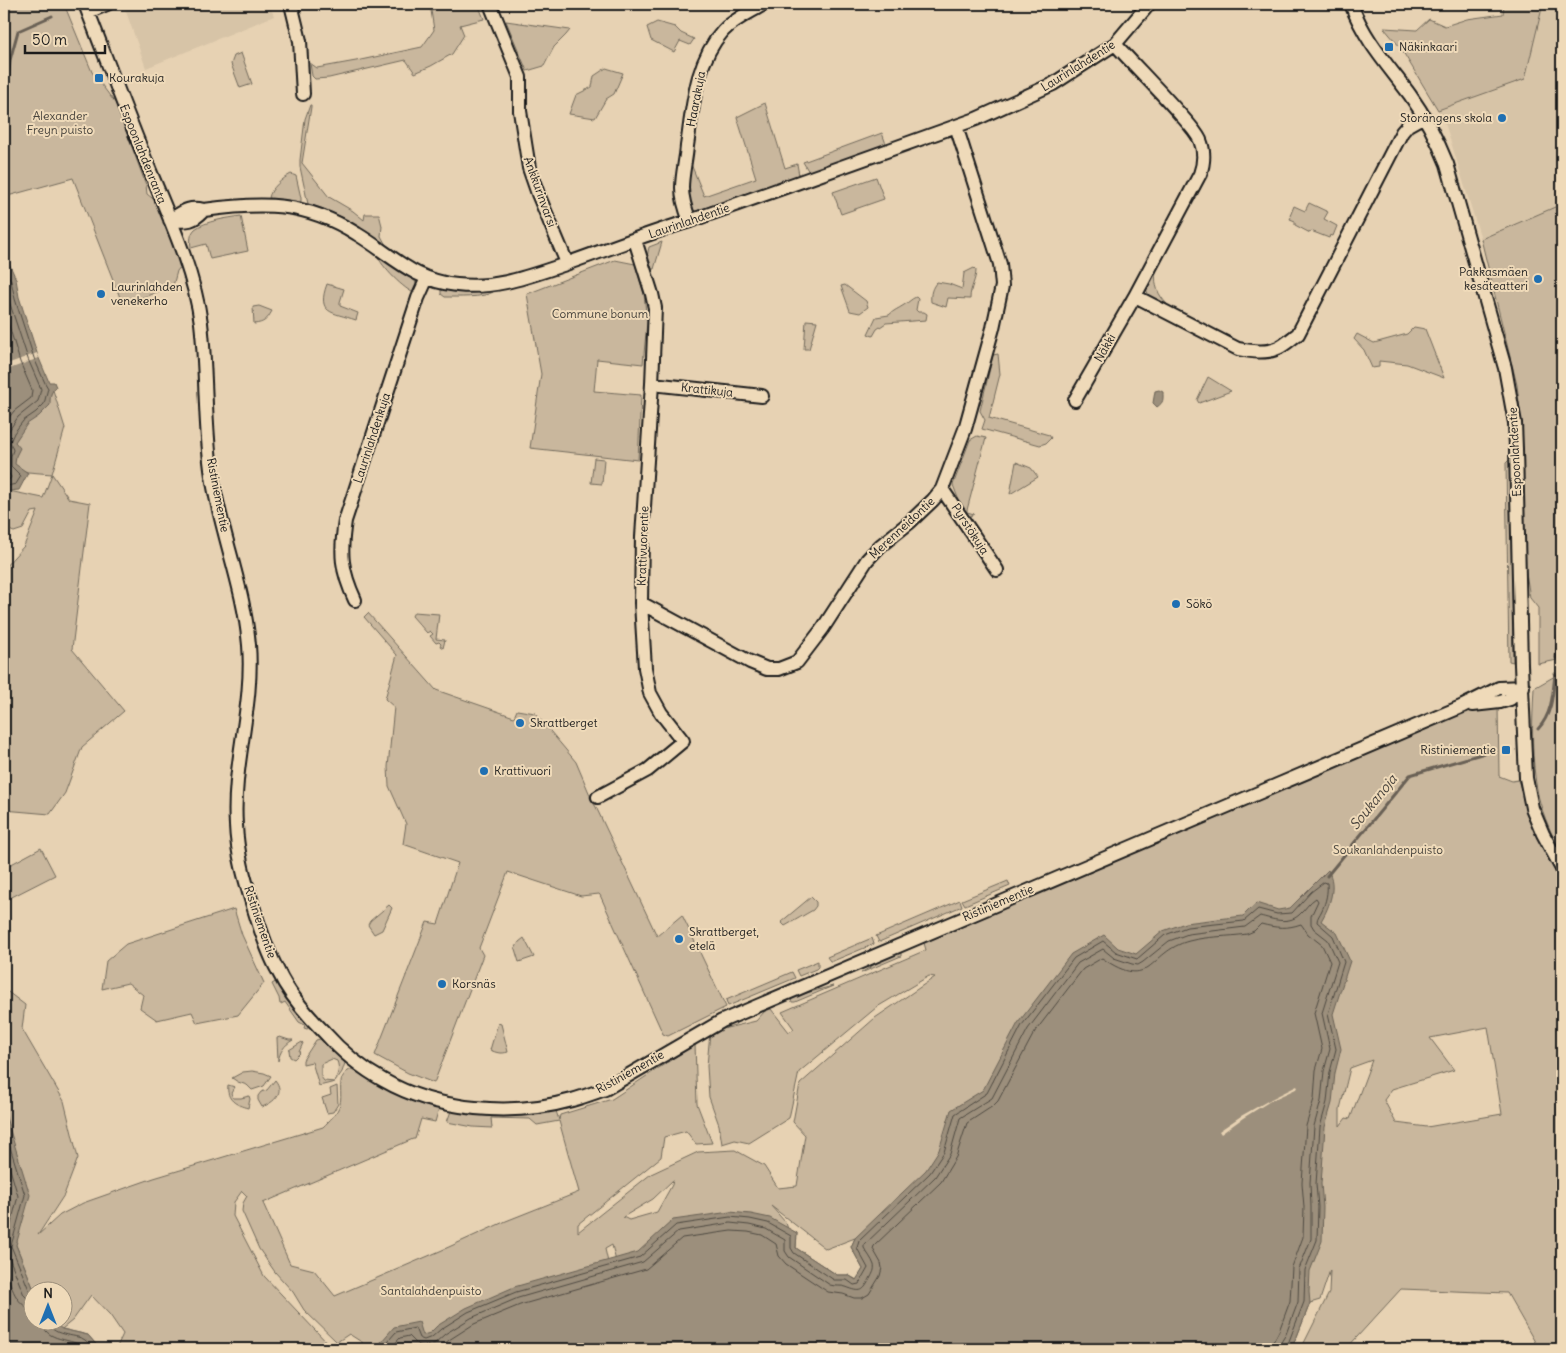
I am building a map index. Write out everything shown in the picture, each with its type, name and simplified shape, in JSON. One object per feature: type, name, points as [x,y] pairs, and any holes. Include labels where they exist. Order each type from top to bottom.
[{"type":"street","points":[[86,8],[107,4]]},
{"type":"street","points":[[291,4],[300,41],[303,94]]},
{"type":"street","name":"Ankkurinvarsi","points":[[490,4],[520,77],[520,111],[529,168],[567,263]]},
{"type":"street","name":"Haarakuja","points":[[690,221],[685,208],[682,188],[693,108],[701,69],[724,30],[733,22],[764,4]]},
{"type":"street","name":"Laurinlahdentie","points":[[170,220],[190,221],[197,218],[204,210],[264,204],[303,210],[322,216],[358,234],[400,265],[427,278],[456,285],[477,286],[512,281],[690,221],[976,119],[1052,84],[1115,44],[1149,4]]},
{"type":"street","name":"Espoonlahdentie","points":[[1351,4],[1367,38],[1424,116],[1436,138],[1447,164],[1505,368],[1515,422],[1523,735],[1526,778],[1532,808],[1543,834],[1562,869]]},
{"type":"street","name":"Espoonlahdenranta","points":[[86,8],[170,220]]},
{"type":"street","points":[[1115,44],[1170,102],[1195,132],[1200,141],[1204,156],[1200,174],[1135,296],[1238,348],[1250,351],[1278,348],[1298,334],[1402,132],[1408,125],[1424,116]]},
{"type":"street","name":"Merenneidontie","points":[[641,603],[766,670],[785,667],[797,662],[824,628],[867,560],[880,546],[910,522],[942,489],[965,429],[993,328],[1002,286],[1000,264],[956,126]]},
{"type":"street","name":"Ristiniementie","points":[[170,220],[188,269],[201,322],[211,472],[219,517],[232,557],[246,616],[250,679],[238,768],[235,807],[242,870],[262,934],[278,972],[298,1004],[334,1043],[362,1067],[385,1082],[409,1092],[448,1104],[497,1109],[541,1107],[572,1100],[604,1089],[722,1021],[1463,706],[1499,688],[1523,687]]},
{"type":"street","name":"Krattivuorentie","points":[[598,797],[648,770],[683,741],[661,713],[650,693],[646,677],[641,603],[642,537],[655,308],[635,240]]},
{"type":"street","name":"Laurinlahdenkuja","points":[[355,600],[347,583],[342,554],[345,521],[418,298],[427,278]]},
{"type":"street","name":"Näkki","points":[[1075,400],[1135,296]]},
{"type":"street","name":"Krattikuja","points":[[652,384],[762,396]]},
{"type":"street","name":"Pyrstökuja","points":[[942,489],[997,570]]},
{"type":"shaded area","points":[[130,4],[269,4],[274,16],[146,68],[124,6]]},
{"type":"shaded area","name":"Storängens skola","points":[[1562,4],[1562,204],[1481,239],[1446,126],[1438,110],[1525,79],[1542,8]]},
{"type":"green space","name":"Alexander Freyn puisto","points":[[4,4],[9,4],[12,7],[20,4],[64,4],[92,72],[116,104],[146,185],[147,194],[157,202],[181,266],[177,271],[173,286],[123,305],[73,178],[4,197]]},
{"type":"green space","points":[[430,4],[478,4],[484,19],[460,25],[464,35],[452,54],[415,73],[406,60],[329,78],[315,79],[312,76],[310,63],[317,68],[422,47],[434,30]]},
{"type":"green space","points":[[1504,4],[1556,4],[1542,8],[1525,79],[1438,110],[1400,47],[1384,28],[1417,30],[1429,19],[1445,26],[1467,19],[1503,14]]},
{"type":"green space","points":[[506,21],[570,30],[554,47],[544,66],[527,71]]},
{"type":"green space","points":[[657,22],[675,27],[681,33],[694,39],[690,45],[680,41],[674,52],[651,40],[647,27]]},
{"type":"green space","points":[[241,53],[252,84],[240,88],[231,64],[234,56]]},
{"type":"green space","points":[[606,68],[623,73],[614,94],[606,99],[595,118],[569,114],[576,95],[592,87],[594,76]]},
{"type":"green space","points":[[765,103],[785,168],[797,164],[799,175],[696,211],[690,209],[687,196],[691,164],[704,196],[756,178],[737,117]]},
{"type":"green space","points":[[310,105],[302,163],[329,197],[364,220],[365,214],[379,214],[382,226],[381,236],[387,247],[349,221],[329,211],[308,204],[300,160],[305,119]]},
{"type":"green space","points":[[882,133],[886,144],[809,172],[803,162]]},
{"type":"green space","points":[[291,174],[296,176],[301,202],[269,198],[277,184]]},
{"type":"green space","points":[[876,177],[884,199],[841,214],[833,192]]},
{"type":"green space","points":[[1309,203],[1328,212],[1324,219],[1337,226],[1333,236],[1330,235],[1329,238],[1311,231],[1310,233],[1295,225],[1295,221],[1290,219],[1294,206],[1305,211]]},
{"type":"green space","points":[[1562,204],[1562,659],[1538,664],[1538,608],[1530,598],[1525,566],[1522,428],[1517,385],[1481,239]]},
{"type":"green space","points":[[241,216],[248,251],[210,259],[206,244],[191,248],[192,233],[199,226],[217,220]]},
{"type":"green space","points":[[662,242],[654,269],[652,269],[647,257],[649,247]]},
{"type":"green space","points":[[377,255],[415,281],[418,289],[416,294],[394,277]]},
{"type":"green space","name":"Commune bonum","points":[[615,260],[635,264],[644,294],[647,322],[643,364],[597,359],[594,391],[641,395],[638,460],[530,448],[541,374],[527,294]]},
{"type":"green space","points":[[974,268],[976,274],[970,299],[948,298],[946,307],[931,302],[932,291],[937,282],[962,289],[964,273]]},
{"type":"green space","points":[[1153,271],[1156,272],[1157,290],[1167,304],[1166,306],[1150,298],[1146,289]]},
{"type":"green space","points":[[327,284],[344,289],[340,306],[358,313],[356,320],[328,310],[324,301]]},
{"type":"green space","points":[[845,285],[866,301],[868,307],[860,313],[850,311],[841,286]]},
{"type":"green space","points":[[442,288],[493,292],[477,296],[445,297],[441,294]]},
{"type":"green space","points":[[916,297],[918,299],[916,310],[927,314],[926,320],[886,323],[877,329],[873,336],[868,334],[876,317],[889,315]]},
{"type":"green space","points":[[259,306],[272,311],[265,320],[254,324],[253,307]]},
{"type":"green space","points":[[806,320],[817,321],[809,349],[804,349]]},
{"type":"green space","points":[[1414,327],[1425,329],[1444,378],[1407,364],[1379,361],[1379,367],[1372,368],[1364,350],[1354,339],[1357,334],[1374,343],[1407,334]]},
{"type":"green space","points":[[998,354],[1000,374],[989,418],[1049,435],[1051,438],[1046,443],[1040,445],[982,429],[985,420],[980,411],[993,355]]},
{"type":"green space","points":[[1208,377],[1231,391],[1199,403],[1197,400]]},
{"type":"green space","points":[[53,390],[65,428],[52,474],[28,472],[4,465],[4,408]]},
{"type":"green space","points":[[977,436],[986,438],[967,510],[967,512],[974,514],[968,517],[956,501],[958,498],[953,485],[970,440]]},
{"type":"green space","points":[[594,458],[604,459],[602,484],[591,483]]},
{"type":"green space","points":[[1510,459],[1513,662],[1509,661],[1506,463]]},
{"type":"green space","points":[[1016,462],[1031,468],[1038,477],[1010,494]]},
{"type":"green space","points":[[52,474],[69,499],[90,503],[72,649],[124,711],[82,747],[65,793],[50,814],[4,810],[4,568],[24,546],[38,511],[32,512],[23,529],[14,532],[4,528],[4,490],[43,498]]},
{"type":"green space","points":[[414,612],[439,614],[436,639],[445,640],[443,648],[439,642],[436,643],[430,636],[433,634],[430,631],[427,633],[412,616]]},
{"type":"green space","points":[[368,613],[436,690],[514,717],[517,710],[535,713],[576,762],[590,798],[657,936],[682,915],[726,1007],[668,1036],[663,1034],[600,895],[581,896],[508,872],[479,948],[483,955],[434,1083],[408,1073],[375,1055],[427,922],[438,924],[458,863],[403,844],[406,824],[389,786],[388,767],[394,707],[385,699],[397,655],[364,617]]},
{"type":"green space","points":[[1562,672],[1562,856],[1545,819],[1538,795],[1534,769],[1533,728],[1534,688]]},
{"type":"green space","points":[[1498,706],[1499,776],[1512,781],[1518,780],[1537,837],[1562,881],[1562,1349],[1539,1349],[1507,1293],[1401,1289],[1346,1349],[1301,1349],[1329,1293],[1330,1270],[1320,1300],[1310,1303],[1296,1339],[1290,1349],[1068,1284],[621,1282],[612,1245],[605,1249],[612,1280],[558,1349],[352,1349],[363,1343],[349,1334],[337,1342],[304,1310],[293,1292],[275,1272],[259,1249],[242,1211],[243,1203],[247,1196],[242,1191],[234,1202],[233,1216],[264,1276],[333,1349],[116,1349],[123,1334],[110,1315],[91,1295],[72,1321],[72,1280],[30,1280],[16,1245],[4,1263],[4,989],[25,1005],[22,1029],[64,1101],[78,1158],[64,1195],[38,1235],[60,1215],[83,1203],[154,1178],[323,1127],[339,1108],[343,1076],[352,1069],[394,1092],[439,1108],[435,1122],[421,1119],[415,1139],[263,1203],[290,1264],[314,1270],[335,1296],[506,1221],[579,1192],[559,1121],[537,1125],[530,1119],[491,1118],[492,1128],[473,1127],[447,1122],[451,1111],[491,1115],[532,1114],[556,1111],[559,1120],[560,1115],[612,1099],[695,1044],[697,1104],[712,1143],[696,1144],[686,1131],[664,1137],[661,1157],[578,1224],[578,1232],[651,1174],[698,1152],[735,1150],[764,1166],[778,1188],[797,1186],[805,1135],[793,1122],[800,1084],[875,1018],[935,977],[929,976],[877,1007],[799,1072],[789,1118],[749,1143],[735,1140],[722,1144],[719,1125],[709,1097],[707,1066],[710,1032],[756,1021],[765,1011],[771,1009],[789,1032],[794,1029],[782,1012],[926,950],[924,943],[927,940],[1470,710]],"holes":[[[1488,1027],[1502,1114],[1427,1127],[1396,1123],[1384,1100],[1392,1089],[1454,1070],[1430,1038]],[[1372,1060],[1350,1119],[1346,1118],[1340,1126],[1340,1109],[1350,1068]],[[673,1180],[657,1212],[629,1220],[623,1217],[653,1199]],[[771,1206],[826,1249],[855,1238],[851,1247],[863,1269],[857,1280],[848,1275],[837,1275],[796,1248],[797,1233],[788,1229],[786,1223]]]},
{"type":"green space","points":[[41,848],[55,875],[4,901],[4,868]]},
{"type":"green space","points":[[1008,881],[1010,886],[965,905],[962,900]]},
{"type":"green space","points":[[811,897],[816,902],[813,910],[785,926],[781,922]]},
{"type":"green space","points":[[960,900],[962,906],[879,942],[876,936]]},
{"type":"green space","points":[[389,905],[392,908],[382,930],[374,934],[368,925],[370,921]]},
{"type":"green space","points":[[234,909],[242,935],[264,983],[238,1015],[197,1023],[192,1012],[157,1020],[140,1008],[143,995],[128,983],[102,989],[106,961],[126,944]]},
{"type":"green space","points":[[524,938],[534,957],[519,962],[515,949]]},
{"type":"green space","points":[[872,938],[874,944],[833,961],[830,961],[827,957]]},
{"type":"green space","points":[[901,951],[901,956],[861,973],[878,962]]},
{"type":"green space","points":[[818,961],[816,969],[799,976],[796,970]]},
{"type":"green space","points":[[792,972],[795,978],[728,1006],[726,1000]]},
{"type":"green space","points":[[277,981],[290,1004],[309,1028],[304,1028],[305,1025],[299,1022],[285,1002],[280,1004],[272,984]]},
{"type":"green space","points":[[833,986],[792,1002],[791,999],[798,995]]},
{"type":"green space","points":[[498,1023],[501,1024],[508,1052],[499,1053],[490,1050]]},
{"type":"green space","points":[[277,1038],[293,1040],[283,1049],[278,1061]]},
{"type":"green space","points":[[320,1039],[345,1063],[342,1072],[335,1082],[319,1086],[312,1062],[303,1064],[303,1060],[316,1040]],"holes":[[[332,1059],[337,1061],[338,1072],[334,1082],[324,1081],[321,1077],[321,1064]]]},
{"type":"green space","points":[[302,1042],[300,1053],[294,1059],[290,1057],[289,1050]]},
{"type":"green space","points":[[252,1071],[271,1076],[264,1086],[252,1090],[247,1085],[232,1078],[243,1072]]},
{"type":"green space","points":[[275,1080],[278,1084],[279,1092],[271,1102],[262,1107],[258,1096],[261,1092],[267,1090]]},
{"type":"green space","points":[[228,1085],[235,1087],[231,1093],[233,1098],[249,1096],[248,1108],[230,1098]]},
{"type":"green space","points":[[337,1086],[338,1104],[333,1112],[327,1113],[322,1098],[331,1095],[330,1089]]},
{"type":"green space","points":[[55,1330],[66,1330],[88,1335],[100,1349]]},
{"type":"water","points":[[4,261],[8,261],[16,279],[19,297],[38,356],[49,382],[54,382],[56,387],[51,393],[50,405],[27,424],[15,442],[20,448],[15,464],[28,473],[19,490],[9,491],[4,509]]},
{"type":"water","points":[[1155,391],[1163,392],[1163,399],[1157,407],[1153,403]]},
{"type":"water","points":[[1328,870],[1331,876],[1332,889],[1327,909],[1321,921],[1337,933],[1350,961],[1333,1014],[1341,1049],[1335,1073],[1332,1103],[1325,1127],[1321,1184],[1323,1207],[1322,1241],[1310,1271],[1310,1303],[1296,1339],[1290,1349],[375,1349],[394,1327],[419,1322],[423,1335],[430,1333],[437,1326],[466,1308],[514,1287],[638,1252],[673,1220],[730,1212],[770,1218],[797,1233],[796,1248],[837,1275],[848,1275],[856,1280],[863,1269],[851,1247],[855,1238],[926,1170],[939,1150],[951,1110],[983,1090],[1018,1023],[1071,954],[1104,935],[1118,948],[1136,954],[1163,931],[1185,923],[1243,916],[1256,903],[1278,910],[1290,908]]},
{"type":"water","points":[[4,1111],[30,1195],[16,1245],[30,1280],[22,1280],[22,1330],[66,1330],[88,1335],[100,1349],[4,1349]]},
{"type":"pier","points":[[37,353],[39,358],[4,371],[4,365]]},
{"type":"pier","points":[[1297,1086],[1298,1088],[1272,1100],[1221,1134],[1219,1131],[1241,1116]]},
{"type":"waterway","points":[[4,142],[10,60],[18,31],[52,16]]},
{"type":"waterway","name":"Soukanoja","points":[[1556,658],[1558,636],[1562,624]]},
{"type":"waterway","name":"Soukanoja","points":[[1538,729],[1549,710],[1555,674]]},
{"type":"waterway","name":"Soukanoja","points":[[1327,876],[1410,775],[1488,752]]},
{"type":"place","name":"Näkinkaari","points":[[1389,47]]},
{"type":"place","name":"Kourakuja","points":[[99,78]]},
{"type":"place","name":"Storängens skola","points":[[1502,118]]},
{"type":"place","name":"Pakkasmäen kesäteatteri","points":[[1538,279]]},
{"type":"place","name":"Laurinlahden venekerho","points":[[101,294]]},
{"type":"place","name":"Sökö","points":[[1176,604]]},
{"type":"place","name":"Skrattberget","points":[[520,723]]},
{"type":"place","name":"Ristiniementie","points":[[1506,750]]},
{"type":"place","name":"Krattivuori","points":[[484,771]]},
{"type":"place","name":"Skrattberget, etelä","points":[[679,939]]},
{"type":"place","name":"Korsnäs","points":[[442,984]]},
{"type":"park label","name":"Soukanlahdenpuisto","points":[[1388,850]]},
{"type":"park label","name":"Santalahdenpuisto","points":[[431,1291]]}]
